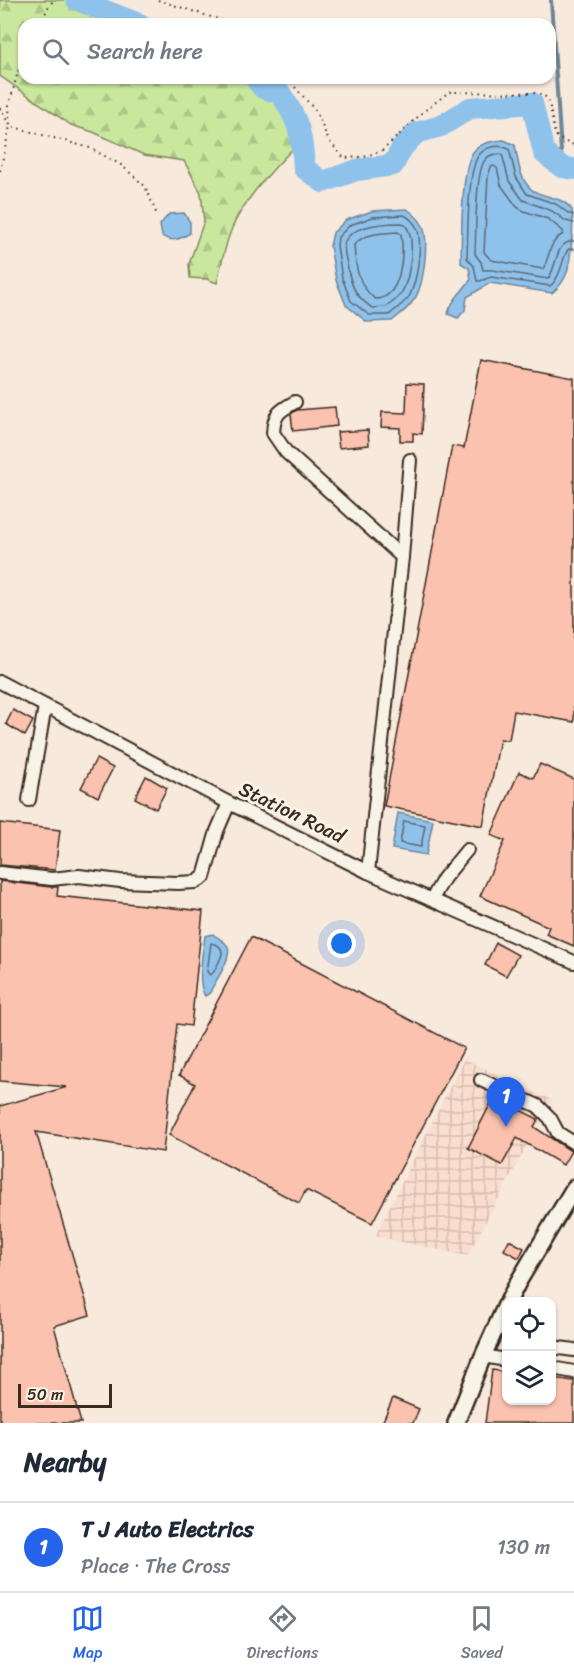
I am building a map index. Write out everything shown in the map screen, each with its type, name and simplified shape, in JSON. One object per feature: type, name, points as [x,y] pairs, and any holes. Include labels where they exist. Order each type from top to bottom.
[{"type":"main road","points":[[510,1297],[574,1188]]},
{"type":"main road","points":[[456,1423],[498,1357],[502,1333]]},
{"type":"street","points":[[295,402],[279,411],[274,422],[273,434],[286,452],[402,557]]},
{"type":"street","points":[[368,872],[402,557],[410,460]]},
{"type":"street","name":"Station Road","points":[[0,682],[229,803],[368,872],[574,962]]},
{"type":"street","points":[[29,800],[45,706]]},
{"type":"street","points":[[0,873],[52,879],[80,876],[120,881],[196,882],[204,877],[217,831],[229,803]]},
{"type":"street","points":[[432,899],[444,878],[467,850]]},
{"type":"street","points":[[481,1080],[538,1106],[550,1118],[558,1133],[574,1143]]},
{"type":"street","points":[[556,1348],[574,1350]]},
{"type":"street","points":[[556,1369],[574,1372]]},
{"type":"path","points":[[43,18],[50,4],[55,0]]},
{"type":"path","points":[[158,0],[214,18]]},
{"type":"path","points":[[0,171],[10,126],[9,105],[18,72]]},
{"type":"path","points":[[292,84],[315,110],[329,141],[344,158],[364,157],[383,150],[424,111],[449,92],[544,95],[549,102],[555,135],[574,145]]},
{"type":"path","points":[[0,108],[10,126],[90,148],[121,165],[145,186],[157,215]]},
{"type":"shaded area","points":[[464,1059],[552,1100],[467,1256],[375,1236]]},
{"type":"green space","points":[[0,0],[77,0],[124,18],[18,18],[18,84],[260,84],[263,88],[280,93],[292,110],[302,139],[245,204],[227,241],[217,283],[207,279],[190,278],[189,264],[204,221],[201,193],[184,161],[144,155],[93,132],[71,125],[0,76]]},
{"type":"water","points":[[504,140],[515,145],[521,174],[527,185],[535,192],[563,202],[572,210],[572,242],[568,269],[562,282],[552,293],[490,283],[467,297],[465,310],[458,318],[448,314],[454,300],[471,279],[469,268],[461,263],[464,187],[469,159],[477,148]]},
{"type":"water","points":[[407,209],[420,221],[425,233],[424,265],[417,295],[411,304],[392,321],[367,322],[346,305],[336,280],[330,246],[333,233],[346,220],[372,211]]},
{"type":"water","points":[[184,213],[190,222],[190,233],[176,239],[162,236],[160,225],[169,214]]},
{"type":"water","points":[[398,813],[433,820],[426,855],[392,849]]},
{"type":"water","points":[[213,934],[225,943],[229,951],[226,962],[210,993],[205,996],[201,983],[202,958],[205,936]]},
{"type":"building","points":[[481,360],[574,378],[574,722],[514,711],[509,740],[500,739],[483,826],[384,806],[452,446],[464,448]]},
{"type":"building","points":[[407,383],[424,384],[422,434],[413,433],[413,441],[400,441],[400,428],[381,427],[382,412],[406,413]]},
{"type":"building","points":[[335,407],[337,426],[293,431],[291,414],[297,410]]},
{"type":"building","points":[[368,430],[369,445],[339,448],[337,432]]},
{"type":"building","points":[[13,710],[33,721],[25,736],[6,724]]},
{"type":"building","points":[[96,759],[113,768],[98,797],[81,788]]},
{"type":"building","points":[[540,764],[574,779],[574,946],[546,934],[549,927],[480,896],[505,841],[491,835],[519,772],[533,778]]},
{"type":"building","points":[[146,776],[167,788],[156,809],[135,798]]},
{"type":"building","points":[[0,823],[60,830],[55,870],[0,865]]},
{"type":"building","points":[[0,881],[58,887],[57,896],[203,911],[191,1026],[177,1024],[163,1152],[36,1132],[90,1315],[54,1326],[81,1423],[0,1423],[0,1106],[67,1087],[0,1081]]},
{"type":"building","points":[[251,937],[464,1048],[372,1223],[306,1190],[299,1203],[169,1135],[195,1084],[179,1075]]},
{"type":"building","points":[[496,943],[518,955],[506,976],[485,965]]},
{"type":"building","points":[[494,1097],[538,1119],[534,1127],[571,1151],[563,1165],[517,1138],[502,1165],[468,1148]]},
{"type":"building","points":[[509,1240],[524,1248],[519,1258],[504,1250]]},
{"type":"building","points":[[492,1370],[502,1371],[502,1405],[556,1405],[556,1379],[574,1381],[574,1423],[485,1423]]},
{"type":"building","points":[[393,1398],[419,1409],[413,1423],[382,1423]]},
{"type":"waterway","points":[[77,0],[124,18]]},
{"type":"waterway","points":[[551,0],[552,18]]},
{"type":"waterway","points":[[556,76],[562,167]]},
{"type":"waterway","points":[[260,84],[263,88],[280,93],[298,128],[304,168],[323,182],[357,170],[393,165],[402,148],[416,133],[441,126],[470,108],[532,103],[544,153],[562,167],[574,169]]},
{"type":"place","name":"T J Auto Electrics","points":[[506,1127]]}]
